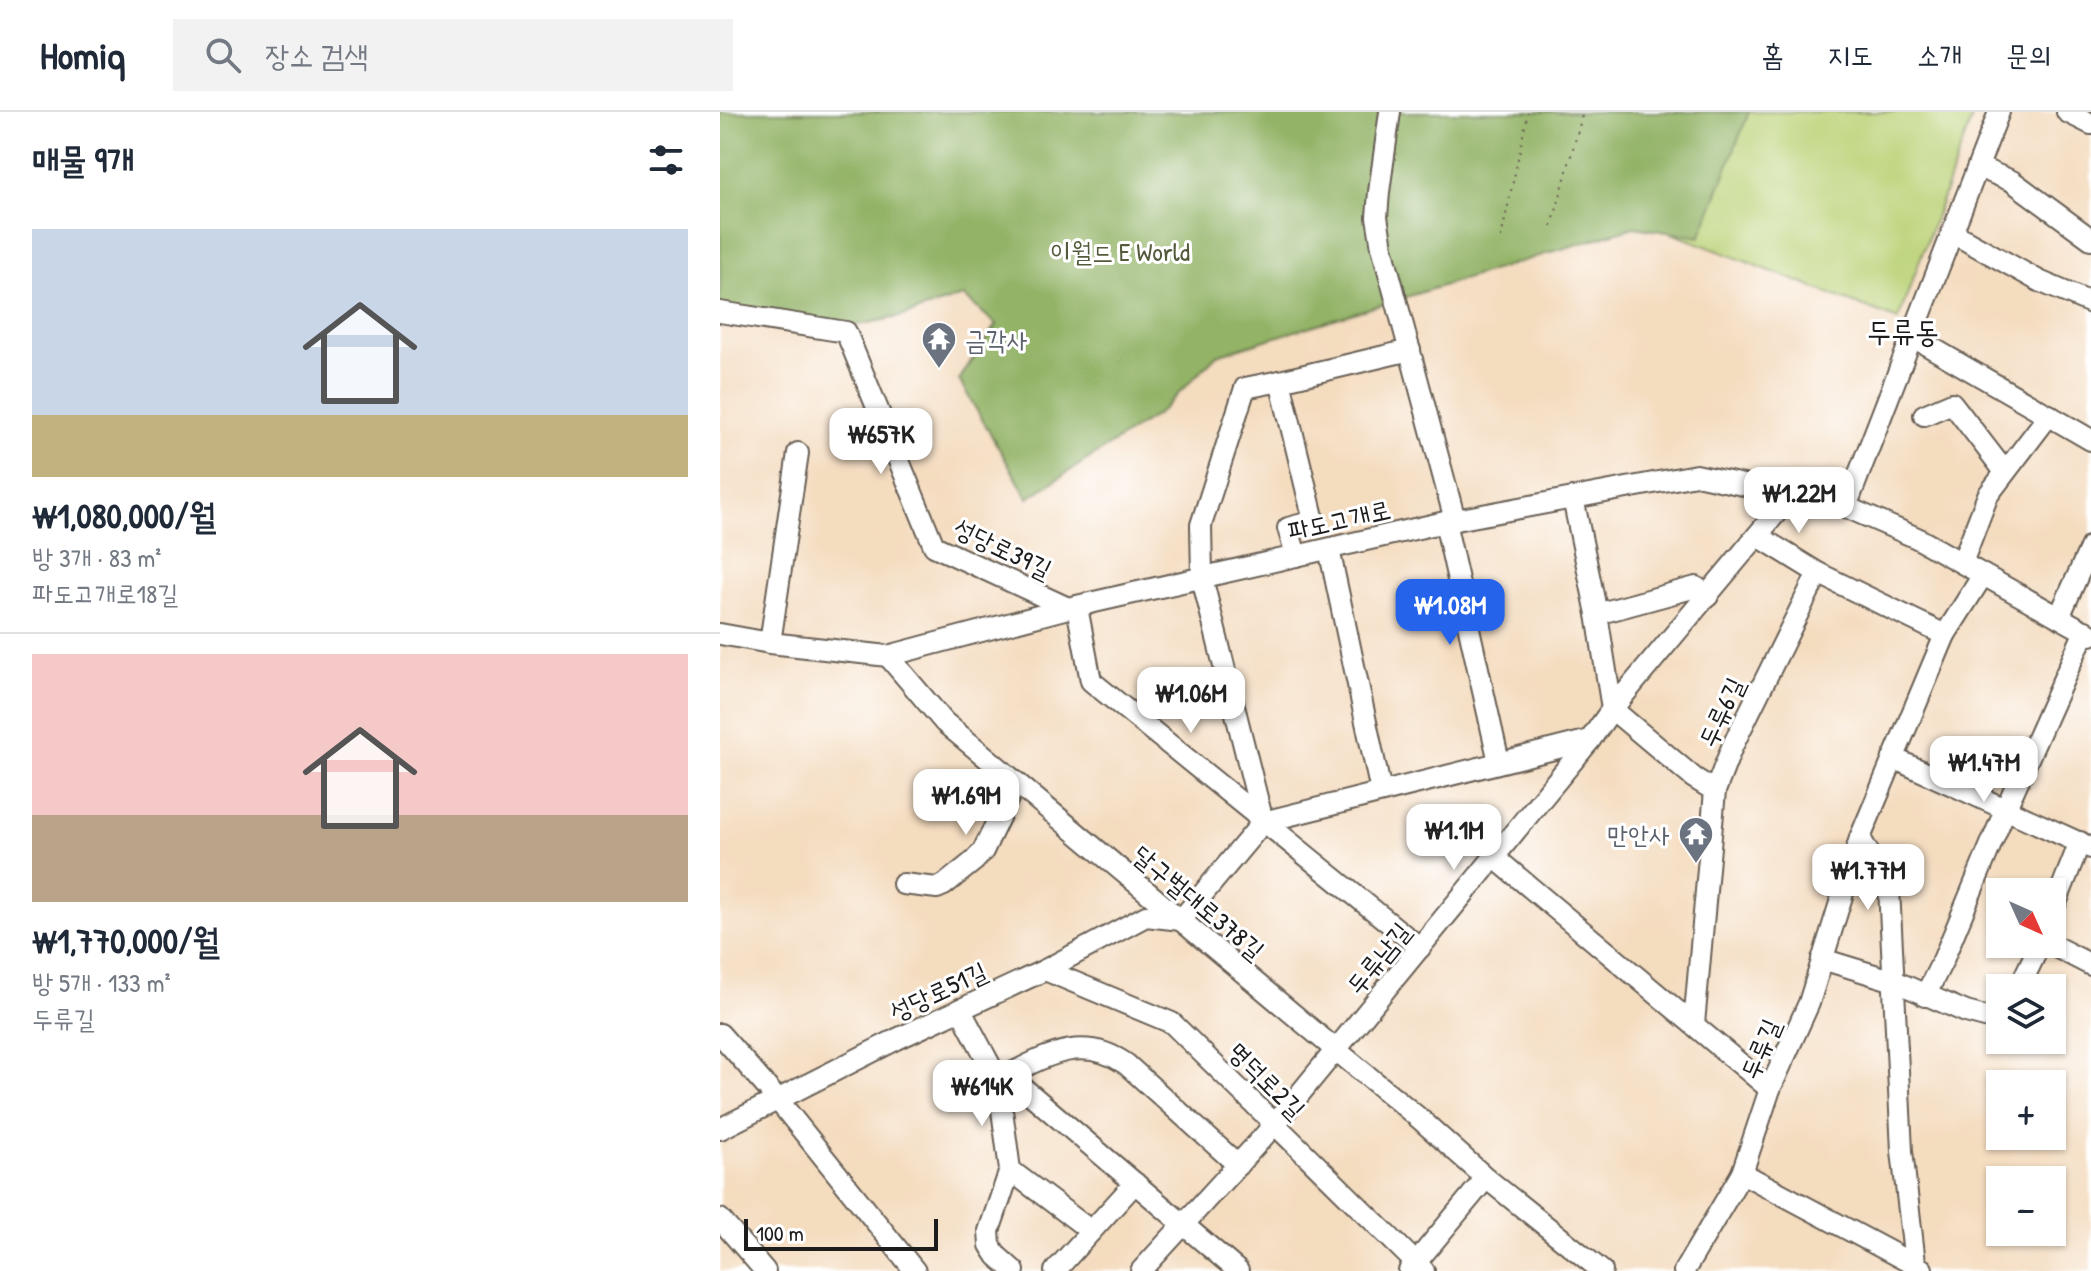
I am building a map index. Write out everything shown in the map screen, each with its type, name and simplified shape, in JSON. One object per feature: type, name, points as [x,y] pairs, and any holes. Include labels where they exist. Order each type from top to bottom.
[{"type":"street","points":[[1390,112],[1377,217],[1382,247],[1450,521],[1499,762]]},
{"type":"street","points":[[1846,507],[1999,112]]},
{"type":"street","points":[[2067,112],[2091,124]]},
{"type":"street","points":[[1978,167],[2012,181],[2091,239]]},
{"type":"street","points":[[1953,233],[2039,281],[2091,303]]},
{"type":"street","name":"성당로39길","points":[[720,312],[846,332],[934,546],[1072,608]]},
{"type":"street","points":[[1913,337],[2091,440]]},
{"type":"street","points":[[1263,822],[1202,578],[1201,525],[1245,388],[1410,350]]},
{"type":"street","points":[[1280,381],[1314,521],[1288,528],[1296,556]]},
{"type":"street","points":[[1924,415],[1952,403],[2005,472]]},
{"type":"street","points":[[1962,563],[1988,495],[2049,415]]},
{"type":"street","points":[[770,643],[798,453]]},
{"type":"street","name":"파도고개로","points":[[720,634],[770,643],[888,656],[1072,608],[1450,521],[1696,475],[1846,507],[1917,538],[2088,633]]},
{"type":"street","name":"두류남길","points":[[1141,1271],[1275,1124],[1590,740],[1612,709],[1791,495]]},
{"type":"street","points":[[1573,498],[1597,614],[1612,709],[1694,778],[1715,791]]},
{"type":"street","points":[[1758,536],[1818,573],[1945,635]]},
{"type":"street","points":[[2059,617],[2091,546]]},
{"type":"street","points":[[1329,549],[1381,792]]},
{"type":"street","name":"두류6길","points":[[1694,1024],[1715,791],[1732,747],[1818,573]]},
{"type":"street","name":"두류길","points":[[1684,1271],[1742,1173],[1770,1089],[1809,1003],[1860,838],[1945,635],[1983,575]]},
{"type":"street","points":[[1597,614],[1696,587],[1708,596]]},
{"type":"street","points":[[1072,608],[1091,681],[1420,948]]},
{"type":"street","points":[[1925,996],[2006,808],[2088,633]]},
{"type":"street","name":"달구벌대로378길","points":[[888,656],[944,722],[1420,1119],[1486,1178],[1602,1271]]},
{"type":"street","points":[[1181,920],[1263,822],[1590,740]]},
{"type":"street","points":[[1893,758],[2085,845],[2066,884]]},
{"type":"street","points":[[903,884],[937,888],[974,861],[983,851],[1016,782]]},
{"type":"street","points":[[1860,838],[1889,888],[1902,1151],[1920,1267]]},
{"type":"street","points":[[1494,857],[1770,1089]]},
{"type":"street","name":"성당로51길","points":[[720,1129],[897,1039],[1045,970],[1146,916],[1181,920]]},
{"type":"street","points":[[2066,952],[2091,965]]},
{"type":"street","points":[[1822,959],[1894,981],[1925,996],[1986,1017]]},
{"type":"street","name":"명덕로2길","points":[[1045,970],[1172,1023],[1417,1269]]},
{"type":"street","points":[[960,1009],[1003,1077],[1135,1183],[1233,1270]]},
{"type":"street","points":[[720,1034],[778,1100],[915,1271]]},
{"type":"street","points":[[1003,1077],[1048,1055],[1075,1049],[1113,1055],[1238,1165]]},
{"type":"street","points":[[1003,1077],[1010,1170],[989,1231],[990,1245],[1014,1271]]},
{"type":"street","points":[[1010,1170],[1091,1231]]},
{"type":"street","points":[[1742,1173],[1920,1267]]},
{"type":"street","points":[[1417,1269],[1486,1178]]},
{"type":"street","points":[[1055,1271],[1135,1183]]},
{"type":"street","points":[[720,1219],[765,1271]]},
{"type":"path","points":[[1501,238],[1528,112]]},
{"type":"path","points":[[1552,226],[1583,112]]},
{"type":"green space","name":"이월드 E World","points":[[720,112],[1974,112],[1898,320],[1638,220],[1220,348],[1031,491],[962,374],[1000,318]]},
{"type":"green space","name":"이월드 E World","points":[[720,112],[1749,112],[1700,237],[1634,227],[1217,355],[1159,413],[1028,498],[959,380],[997,325],[963,296],[903,316],[849,327],[720,307]]},
{"type":"place","name":"금각사","points":[[939,370]]},
{"type":"place","name":"만안사","points":[[1696,865]]},
{"type":"district","name":"두류동","points":[[1903,331]]}]
